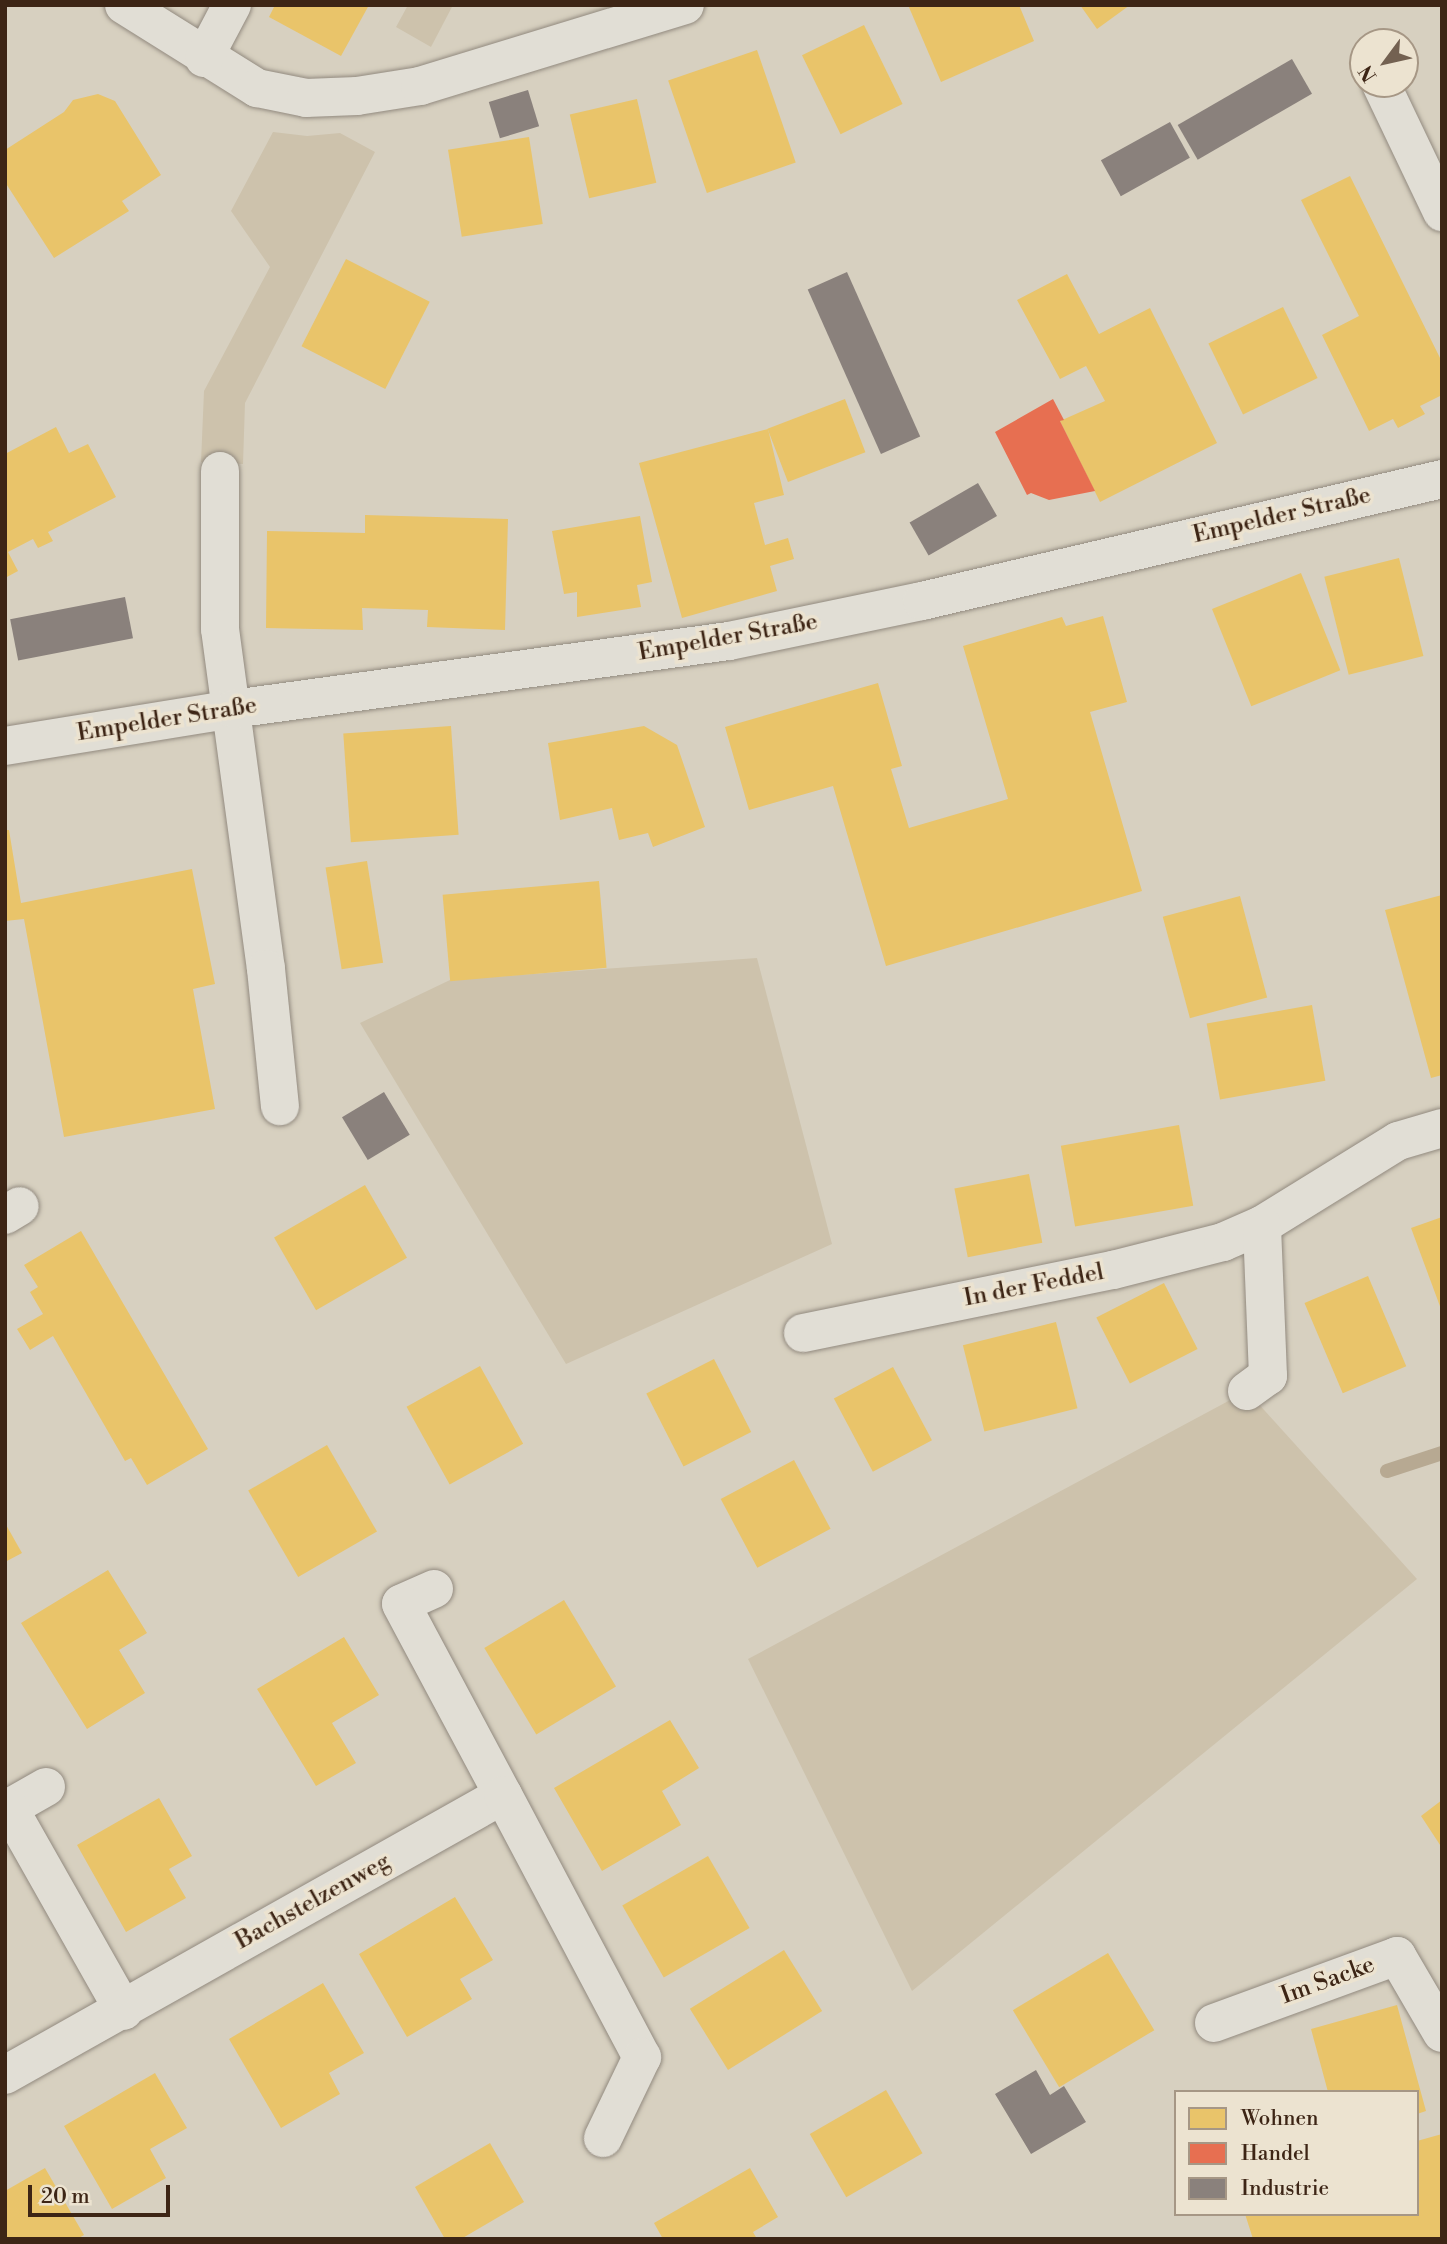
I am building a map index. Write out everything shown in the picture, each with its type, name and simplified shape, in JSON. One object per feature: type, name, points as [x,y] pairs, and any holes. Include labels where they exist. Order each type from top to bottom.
[{"type":"street","points":[[124,5],[204,58],[257,88],[306,98],[357,96],[420,86],[685,5]]},
{"type":"street","points":[[204,58],[232,5]]},
{"type":"street","points":[[1388,98],[1442,212]]},
{"type":"street","points":[[220,471],[220,629],[267,969],[280,1106]]},
{"type":"street","name":"Empelder Straße","points":[[5,746],[233,709],[729,640],[922,601],[1442,479]]},
{"type":"street","name":"In der Feddel","points":[[803,1333],[1113,1270],[1223,1242],[1262,1225],[1398,1141],[1442,1129]]},
{"type":"street","points":[[1247,1391],[1268,1376],[1262,1225]]},
{"type":"street","points":[[433,1589],[401,1604],[642,2057],[603,2138]]},
{"type":"street","points":[[46,1787],[9,1808],[124,2011]]},
{"type":"street","name":"Bachstelzenweg","points":[[5,2076],[503,1796]]},
{"type":"street","name":"Im Sacke","points":[[1214,2022],[1397,1956],[1442,2033]]},
{"type":"shaded area","points":[[408,5],[453,5],[431,47],[396,27]]},
{"type":"shaded area","points":[[273,132],[307,136],[340,133],[375,152],[245,403],[243,464],[201,462],[204,391],[270,267],[231,211]]},
{"type":"shaded area","points":[[757,958],[832,1244],[566,1364],[360,1023],[450,980]]},
{"type":"shaded area","points":[[1247,1391],[1417,1579],[912,1991],[748,1659]]},
{"type":"building: Wohnen","points":[[275,5],[369,5],[341,56],[269,17]]},
{"type":"building: Wohnen","points":[[908,5],[1019,5],[1034,41],[941,82]]},
{"type":"building: Wohnen","points":[[1080,5],[1130,5],[1097,29]]},
{"type":"building: Wohnen","points":[[864,25],[903,104],[841,134],[802,55]]},
{"type":"building: Wohnen","points":[[757,50],[796,163],[707,193],[668,81]]},
{"type":"building: Wohnen","points":[[98,94],[115,101],[161,175],[122,201],[129,211],[54,258],[5,182],[5,150],[64,112],[73,100]]},
{"type":"building: Wohnen","points":[[637,99],[656,183],[589,198],[570,115]]},
{"type":"building: Wohnen","points":[[529,137],[543,224],[462,237],[448,150]]},
{"type":"building: Wohnen","points":[[1350,176],[1442,362],[1442,395],[1420,406],[1425,414],[1398,428],[1393,419],[1369,431],[1322,335],[1359,316],[1301,200]]},
{"type":"building: Wohnen","points":[[346,259],[430,302],[385,389],[302,346]]},
{"type":"building: Wohnen","points":[[1067,274],[1099,334],[1150,308],[1217,443],[1100,502],[1060,421],[1105,401],[1086,366],[1060,379],[1017,300]]},
{"type":"building: Wohnen","points":[[1283,307],[1318,378],[1243,414],[1208,343]]},
{"type":"building: Wohnen","points":[[845,399],[865,452],[788,482],[768,429]]},
{"type":"building: Wohnen","points":[[56,427],[69,453],[88,444],[116,497],[48,532],[53,541],[38,548],[33,539],[8,552],[18,571],[5,578],[5,454]]},
{"type":"building: Wohnen","points":[[768,429],[784,495],[754,503],[765,545],[788,538],[794,559],[770,566],[777,591],[682,618],[639,463]]},
{"type":"building: Wohnen","points":[[365,515],[508,519],[505,630],[427,627],[428,610],[362,608],[363,630],[266,628],[267,531],[365,533]]},
{"type":"building: Wohnen","points":[[640,516],[652,582],[637,585],[641,607],[577,617],[577,592],[564,594],[552,531]]},
{"type":"building: Wohnen","points":[[1399,558],[1423,656],[1349,675],[1324,577]]},
{"type":"building: Wohnen","points":[[1301,573],[1340,670],[1251,706],[1212,609]]},
{"type":"building: Wohnen","points":[[1103,616],[1127,702],[1090,712],[1142,891],[886,966],[833,786],[749,810],[725,727],[878,683],[902,766],[891,769],[909,828],[1008,799],[963,646],[1062,617],[1066,626]]},
{"type":"building: Wohnen","points":[[451,726],[459,835],[351,842],[343,734]]},
{"type":"building: Wohnen","points":[[644,726],[677,745],[705,827],[653,847],[648,833],[619,840],[612,808],[560,820],[548,743]]},
{"type":"building: Wohnen","points":[[5,830],[9,830],[21,903],[192,869],[215,984],[193,989],[215,1109],[64,1137],[24,919],[5,921]]},
{"type":"building: Wohnen","points":[[367,861],[383,963],[342,969],[326,868]]},
{"type":"building: Wohnen","points":[[599,881],[607,968],[450,981],[443,895]]},
{"type":"building: Wohnen","points":[[1442,895],[1442,1075],[1431,1078],[1385,910]]},
{"type":"building: Wohnen","points":[[1240,896],[1267,997],[1190,1018],[1163,917]]},
{"type":"building: Wohnen","points":[[1312,1005],[1325,1081],[1220,1099],[1207,1024]]},
{"type":"building: Wohnen","points":[[1179,1125],[1193,1206],[1075,1227],[1061,1146]]},
{"type":"building: Wohnen","points":[[1029,1174],[1042,1243],[968,1257],[954,1189]]},
{"type":"building: Wohnen","points":[[365,1185],[407,1258],[316,1310],[274,1238]]},
{"type":"building: Wohnen","points":[[1442,1217],[1442,1309],[1441,1309],[1411,1228]]},
{"type":"building: Wohnen","points":[[81,1231],[208,1449],[147,1485],[131,1458],[125,1461],[53,1336],[30,1350],[17,1329],[43,1314],[30,1292],[38,1287],[24,1265]]},
{"type":"building: Wohnen","points":[[1368,1276],[1406,1366],[1343,1393],[1304,1303]]},
{"type":"building: Wohnen","points":[[1164,1283],[1198,1349],[1130,1383],[1096,1318]]},
{"type":"building: Wohnen","points":[[1056,1322],[1078,1408],[984,1432],[963,1345]]},
{"type":"building: Wohnen","points":[[714,1359],[751,1432],[684,1467],[646,1394]]},
{"type":"building: Wohnen","points":[[480,1366],[523,1444],[450,1485],[407,1407]]},
{"type":"building: Wohnen","points":[[893,1367],[932,1440],[873,1472],[834,1398]]},
{"type":"building: Wohnen","points":[[327,1445],[377,1532],[298,1577],[248,1490]]},
{"type":"building: Wohnen","points":[[794,1460],[831,1529],[757,1568],[721,1499]]},
{"type":"building: Wohnen","points":[[5,1523],[22,1553],[5,1562]]},
{"type":"building: Wohnen","points":[[108,1570],[147,1633],[119,1650],[145,1693],[87,1729],[21,1623]]},
{"type":"building: Wohnen","points":[[564,1600],[616,1687],[536,1734],[484,1648]]},
{"type":"building: Wohnen","points":[[344,1637],[379,1695],[332,1723],[356,1763],[316,1786],[257,1689]]},
{"type":"building: Wohnen","points":[[670,1720],[699,1768],[662,1791],[681,1825],[602,1871],[554,1788]]},
{"type":"building: Wohnen","points":[[159,1798],[192,1856],[169,1869],[186,1898],[126,1932],[77,1845]]},
{"type":"building: Wohnen","points":[[1442,1800],[1442,1848],[1421,1816]]},
{"type":"building: Wohnen","points":[[708,1856],[750,1928],[664,1977],[622,1906]]},
{"type":"building: Wohnen","points":[[455,1897],[493,1960],[460,1979],[472,1999],[407,2037],[359,1954]]},
{"type":"building: Wohnen","points":[[784,1950],[822,2011],[728,2070],[690,2009]]},
{"type":"building: Wohnen","points":[[1108,1953],[1154,2030],[1059,2087],[1013,2010]]},
{"type":"building: Wohnen","points":[[323,1983],[364,2053],[329,2073],[340,2094],[281,2128],[229,2039]]},
{"type":"building: Wohnen","points":[[1397,2005],[1426,2111],[1419,2113],[1419,2090],[1327,2090],[1311,2029]]},
{"type":"building: Wohnen","points":[[155,2073],[187,2128],[150,2149],[166,2178],[112,2209],[64,2126]]},
{"type":"building: Wohnen","points":[[886,2090],[922,2153],[846,2197],[810,2134]]},
{"type":"building: Wohnen","points":[[1442,2134],[1442,2239],[1253,2239],[1246,2216],[1419,2216],[1419,2140]]},
{"type":"building: Wohnen","points":[[490,2143],[524,2202],[461,2239],[445,2239],[415,2187]]},
{"type":"building: Wohnen","points":[[45,2168],[84,2235],[77,2239],[5,2239],[5,2191]]},
{"type":"building: Wohnen","points":[[750,2168],[778,2217],[753,2232],[757,2239],[663,2239],[654,2223]]},
{"type":"building: Handel","points":[[1053,399],[1064,420],[1060,421],[1095,491],[1049,500],[1031,493],[1027,495],[995,432]]},
{"type":"building: Industrie","points":[[1292,59],[1312,94],[1198,160],[1178,125]]},
{"type":"building: Industrie","points":[[528,90],[539,126],[500,138],[489,102]]},
{"type":"building: Industrie","points":[[1170,122],[1190,158],[1121,196],[1101,160]]},
{"type":"building: Industrie","points":[[847,272],[920,436],[881,454],[808,289]]},
{"type":"building: Industrie","points":[[978,483],[997,516],[929,555],[910,522]]},
{"type":"building: Industrie","points":[[125,597],[133,638],[18,661],[10,619]]},
{"type":"building: Industrie","points":[[384,1092],[410,1135],[368,1160],[342,1117]]},
{"type":"building: Industrie","points":[[1036,2070],[1050,2095],[1064,2086],[1086,2122],[1031,2154],[995,2094]]},
{"type":"waterway","points":[[1387,1471],[1442,1453]]}]
